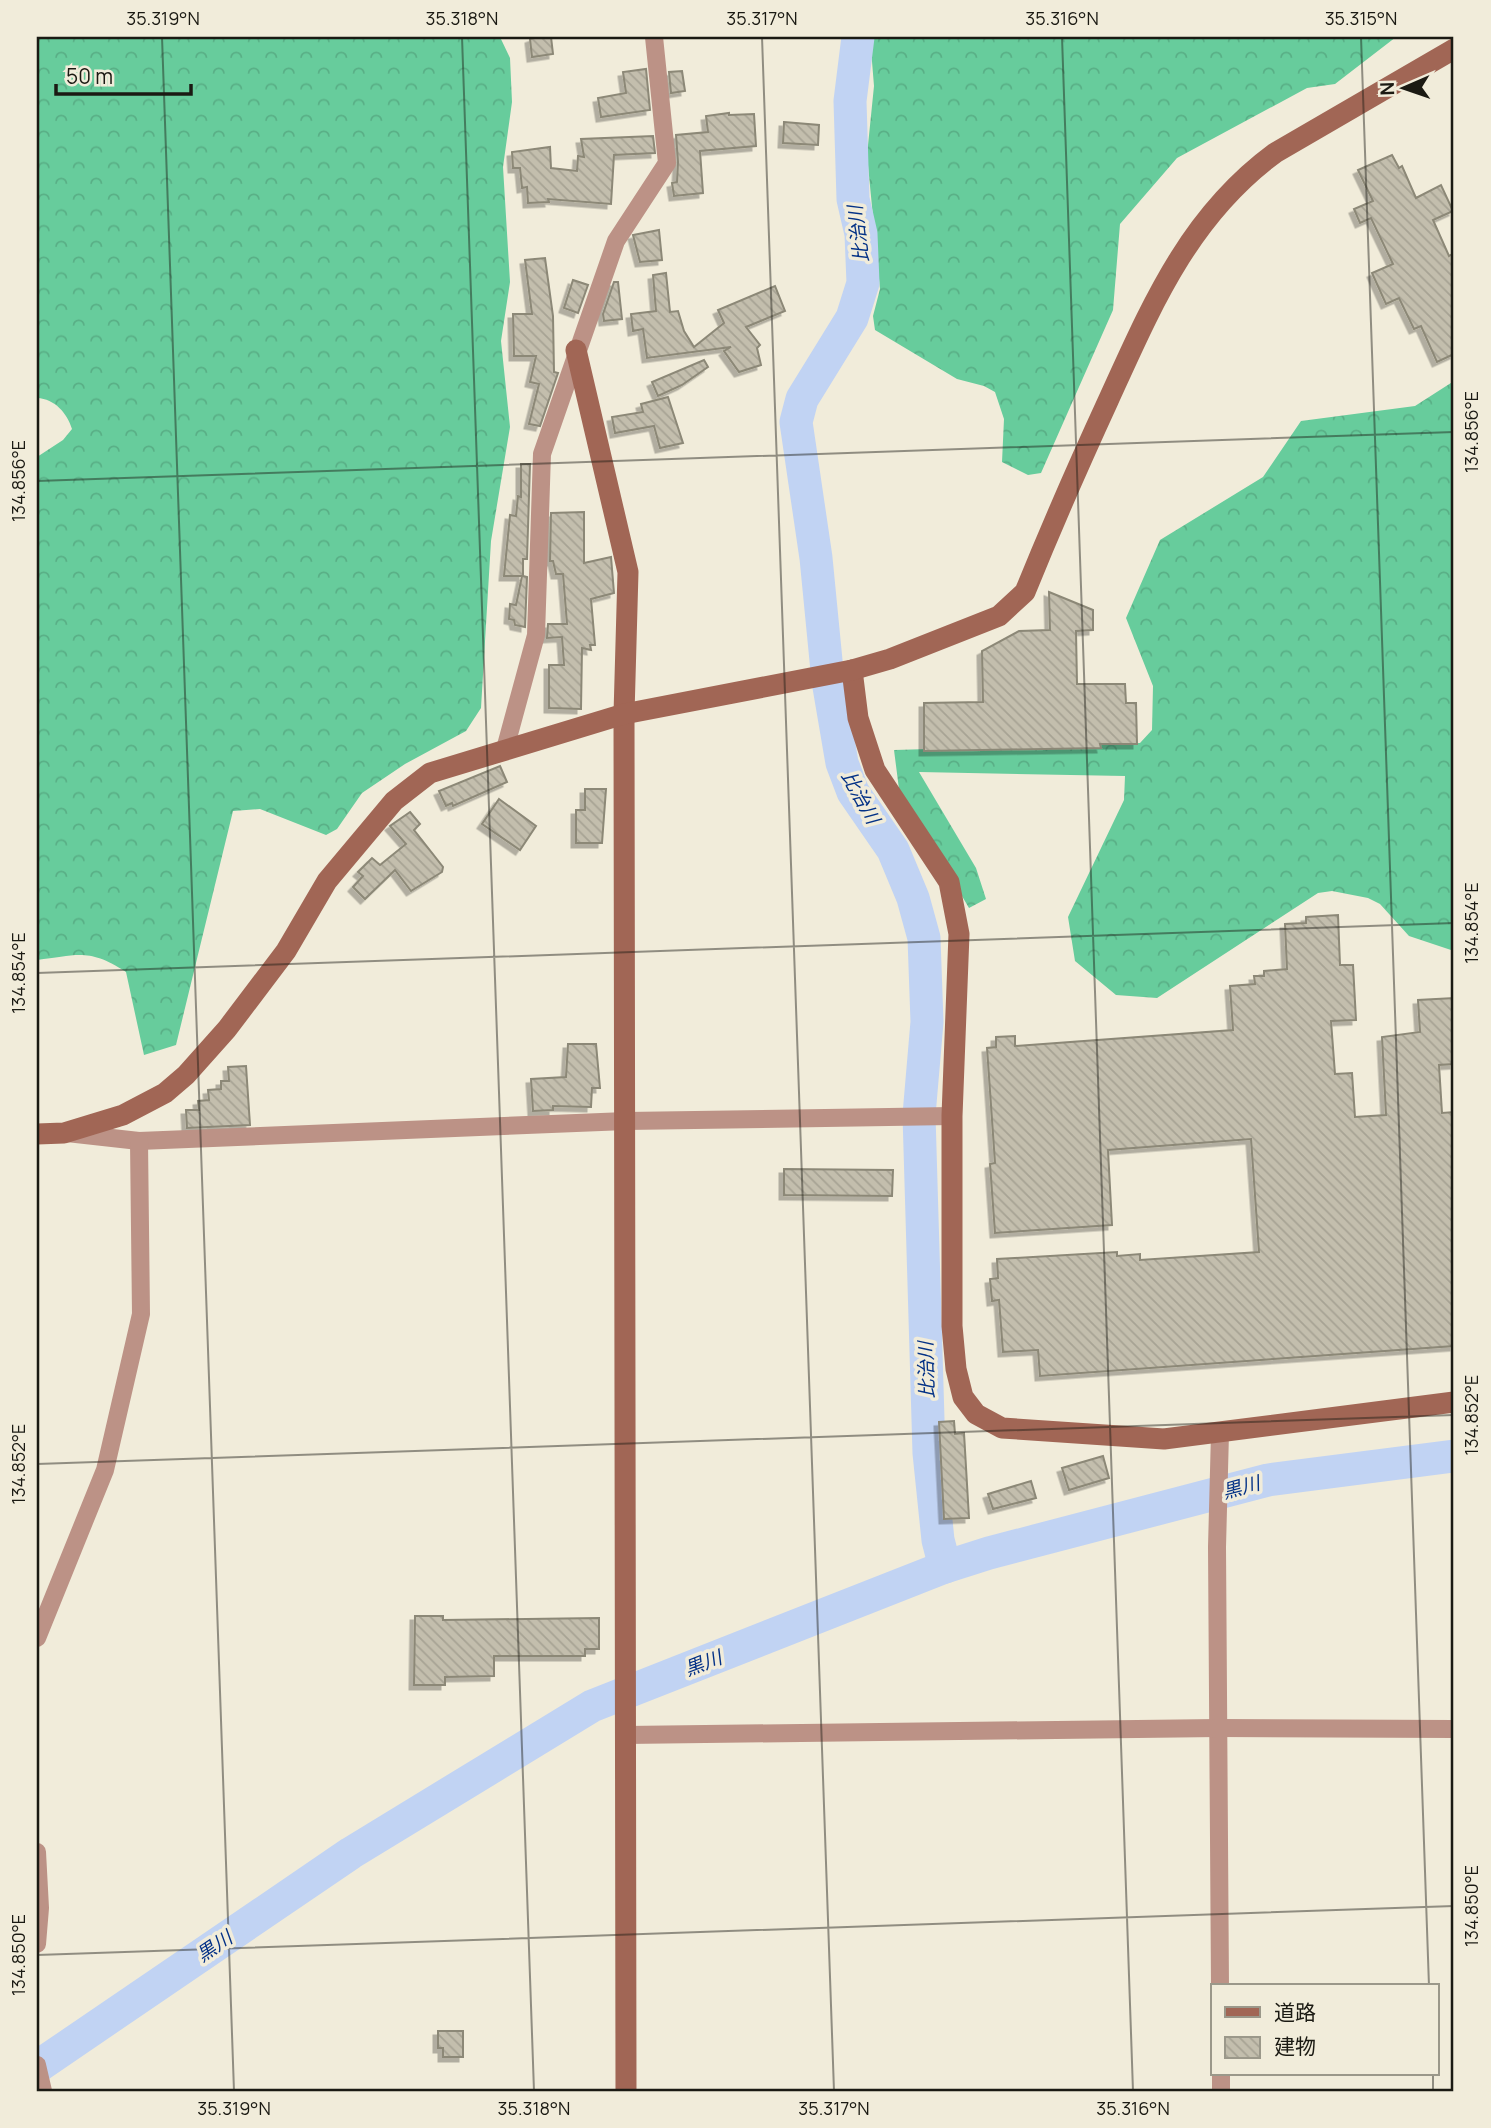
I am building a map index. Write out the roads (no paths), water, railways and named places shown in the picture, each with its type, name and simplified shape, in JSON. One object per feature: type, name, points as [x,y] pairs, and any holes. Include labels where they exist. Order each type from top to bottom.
[{"type":"street","points":[[505,749],[536,635],[542,454],[616,241],[667,163],[654,37]]},
{"type":"street","points":[[64,1133],[122,1115],[165,1093],[186,1075],[226,1030],[286,951],[327,881],[394,801],[430,773],[624,714],[852,670],[890,659],[999,616],[1013,606],[1025,592],[1153,301],[1208,214],[1253,169],[1275,153],[1454,49]]},
{"type":"street","points":[[576,350],[628,572],[624,714],[626,2091]]},
{"type":"street","points":[[852,670],[858,718],[875,770],[949,882],[959,934],[952,1116],[952,1326],[956,1369],[963,1397],[976,1414],[1002,1428],[1062,1434],[1219,1440],[1454,1402]]},
{"type":"street","points":[[37,1134],[64,1133],[139,1141],[626,1121],[952,1116]]},
{"type":"street","points":[[37,1638],[105,1470],[141,1314],[139,1141]]},
{"type":"street","points":[[1219,1440],[1217,1547],[1220,1984]]},
{"type":"street","points":[[626,1735],[1219,1728],[1454,1729]]},
{"type":"street","points":[[37,1852],[40,1908],[37,1944]]},
{"type":"street","points":[[37,2066],[43,2091]]},
{"type":"waterway","name":"比治川","points":[[858,37],[850,101],[853,199],[861,234],[863,283],[852,318],[802,399],[796,422],[816,558],[828,681],[842,763],[853,792],[893,850],[913,898],[924,938],[927,1022],[919,1115],[929,1453],[938,1540],[945,1567]]},
{"type":"waterway","name":"黒川","points":[[37,2067],[351,1853],[592,1706],[945,1567],[989,1553],[1268,1480],[1454,1456]]}]
